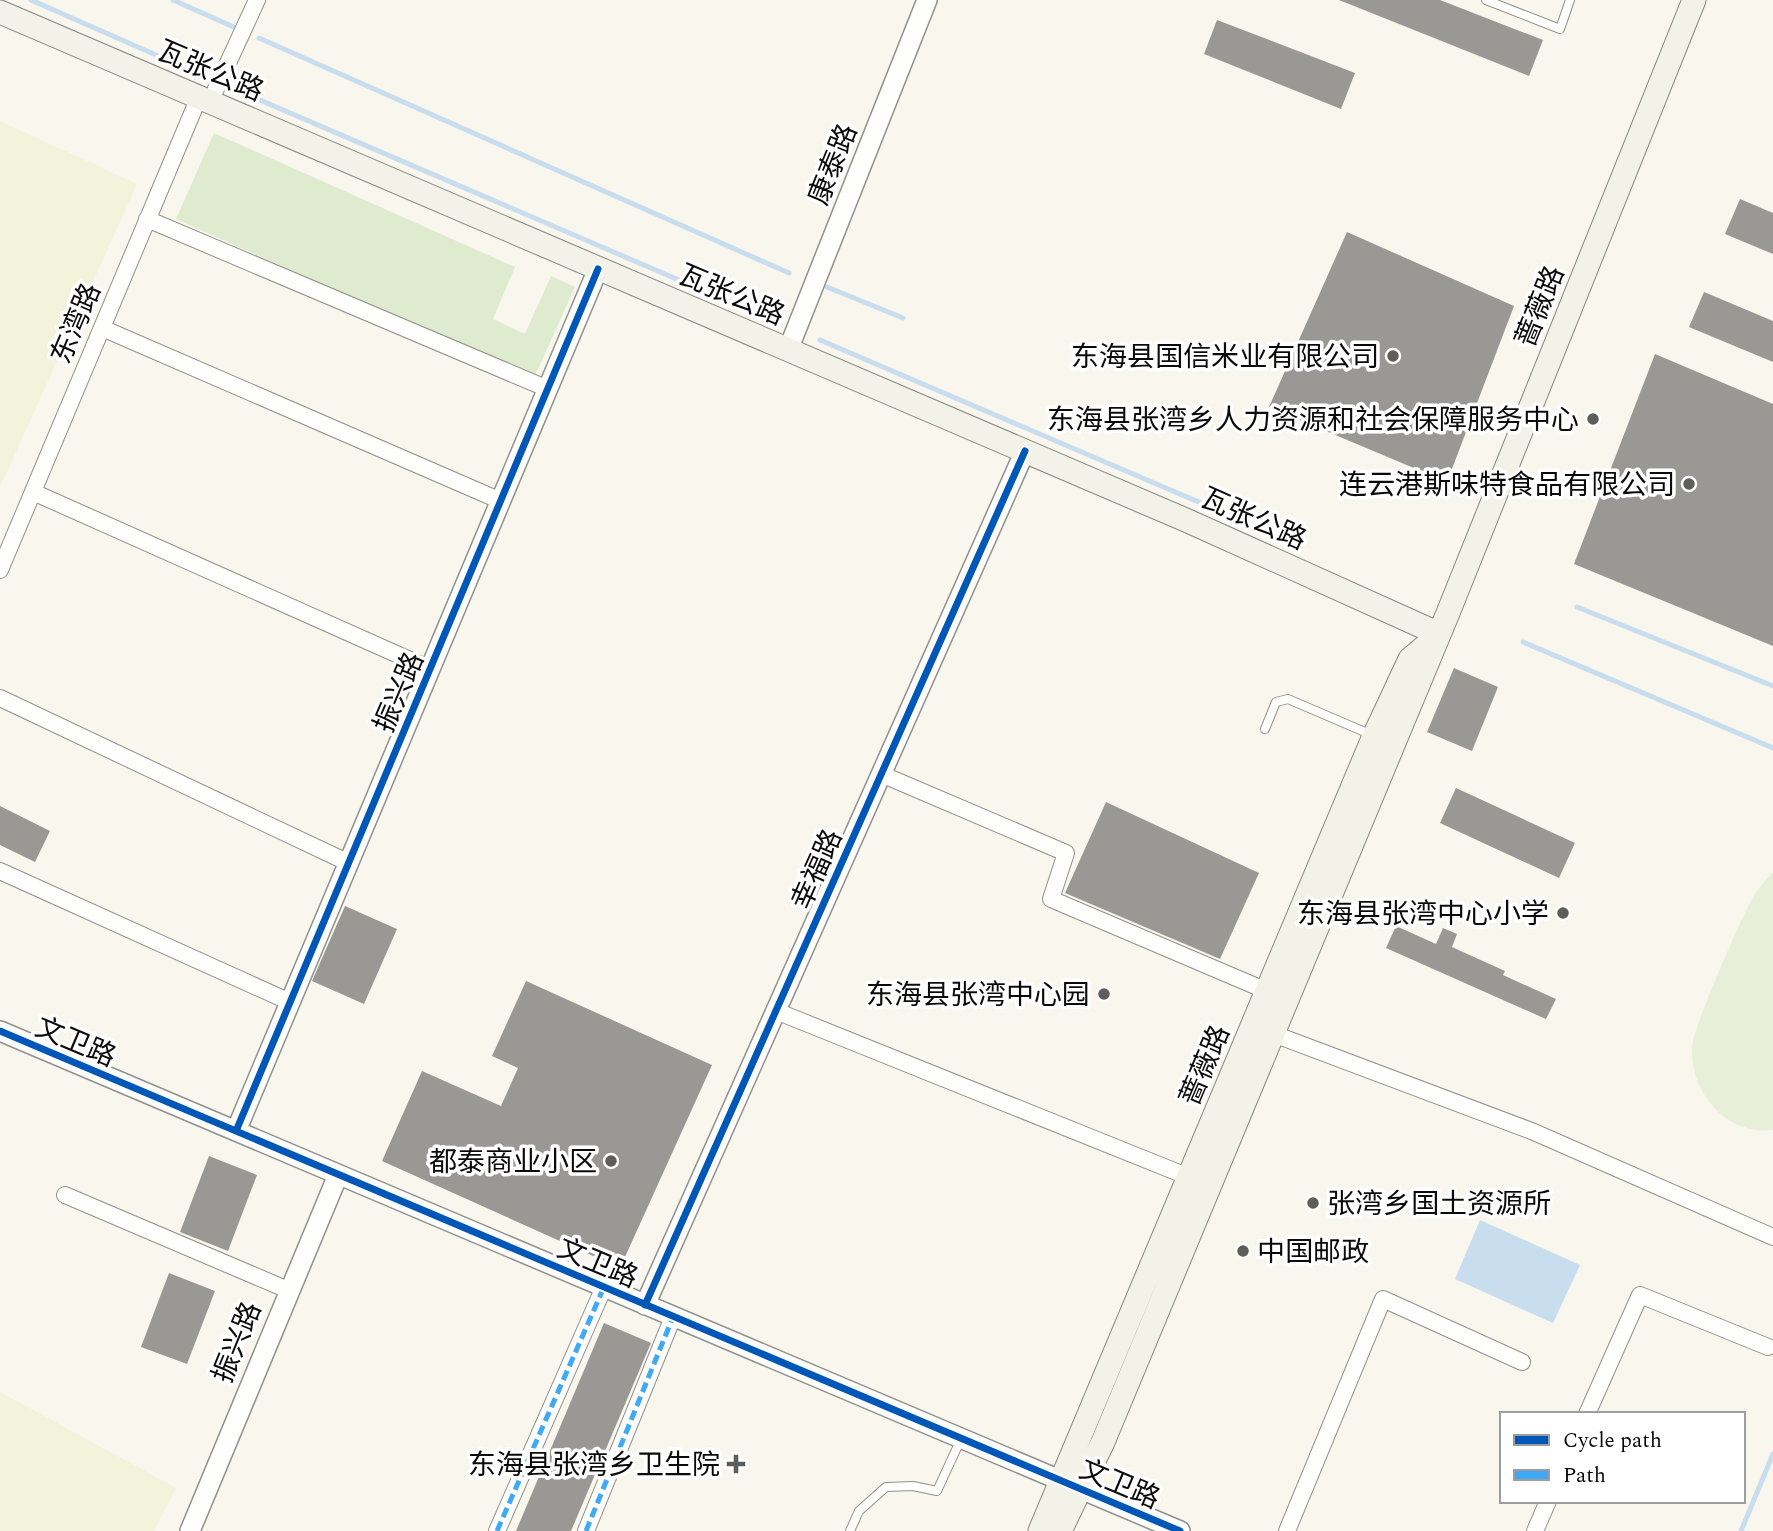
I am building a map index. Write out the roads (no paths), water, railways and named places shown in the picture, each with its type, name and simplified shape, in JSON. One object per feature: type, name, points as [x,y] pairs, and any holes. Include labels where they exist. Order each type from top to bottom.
[{"type":"main road","name":"蔷薇路","points":[[1040,1531],[1103,1442],[1439,634],[1694,0]]},
{"type":"main road","name":"瓦张公路","points":[[0,12],[1026,451],[1439,634]]},
{"type":"main road","name":"蔷薇路","points":[[1060,1531],[1070,1485],[1189,1177],[1374,736],[1410,659],[1439,634]]},
{"type":"street","name":"东湾路","points":[[0,570],[147,219],[204,100],[257,0]]},
{"type":"street","name":"康泰路","points":[[788,350],[927,0]]},
{"type":"street","points":[[147,219],[548,389]]},
{"type":"street","name":"振兴路","points":[[236,1131],[598,269]]},
{"type":"street","points":[[102,328],[501,501]]},
{"type":"street","name":"幸福路","points":[[645,1305],[1026,451]]},
{"type":"street","points":[[33,492],[430,669]]},
{"type":"street","points":[[0,698],[349,863]]},
{"type":"street","points":[[881,774],[1066,853],[1051,899],[1267,991]]},
{"type":"street","points":[[0,871],[290,1002]]},
{"type":"street","points":[[776,1011],[1189,1177]]},
{"type":"street","name":"文卫路","points":[[0,1031],[1180,1531]]},
{"type":"street","points":[[1271,1033],[1534,1132],[1773,1237]]},
{"type":"street","name":"振兴路","points":[[190,1531],[338,1175]]},
{"type":"street","points":[[65,1195],[288,1290]]},
{"type":"street","points":[[497,1531],[604,1287]]},
{"type":"street","points":[[1588,1412],[1640,1295],[1768,1347]]},
{"type":"street","points":[[1287,1531],[1383,1299],[1522,1362]]},
{"type":"street","points":[[586,1531],[673,1317]]},
{"type":"street","points":[[1535,1531],[1547,1503]]},
{"type":"lane","points":[[1486,0],[1560,29],[1570,0]]},
{"type":"lane","points":[[1265,729],[1276,702],[1288,699],[1374,736]]},
{"type":"lane","points":[[850,1531],[859,1511],[886,1487],[913,1486],[937,1491],[961,1439]]},
{"type":"water","points":[[1480,1220],[1580,1265],[1553,1323],[1455,1279]]},
{"type":"waterway","points":[[31,0],[206,77]]},
{"type":"waterway","points":[[173,0],[236,28]]},
{"type":"waterway","points":[[259,38],[789,273]]},
{"type":"waterway","points":[[234,89],[765,317]]},
{"type":"waterway","points":[[827,287],[903,318]]},
{"type":"waterway","points":[[820,340],[1229,515]]},
{"type":"waterway","points":[[1577,607],[1773,686]]},
{"type":"waterway","points":[[1523,642],[1773,748]]},
{"type":"waterway","points":[[1741,1531],[1773,1454]]},
{"type":"place","name":"东海县国信米业有限公司","points":[[1393,356]]},
{"type":"place","name":"东海县张湾乡人力资源和社会保障服务中心","points":[[1593,419]]},
{"type":"place","name":"连云港斯味特食品有限公司","points":[[1689,484]]},
{"type":"place","name":"东海县张湾中心小学","points":[[1563,913]]},
{"type":"place","name":"东海县张湾中心园","points":[[1104,994]]},
{"type":"place","name":"都泰商业小区","points":[[611,1161]]},
{"type":"place","name":"张湾乡国土资源所","points":[[1313,1203]]},
{"type":"place","name":"中国邮政","points":[[1243,1251]]},
{"type":"place","name":"东海县张湾乡卫生院","points":[[736,1464]]}]
